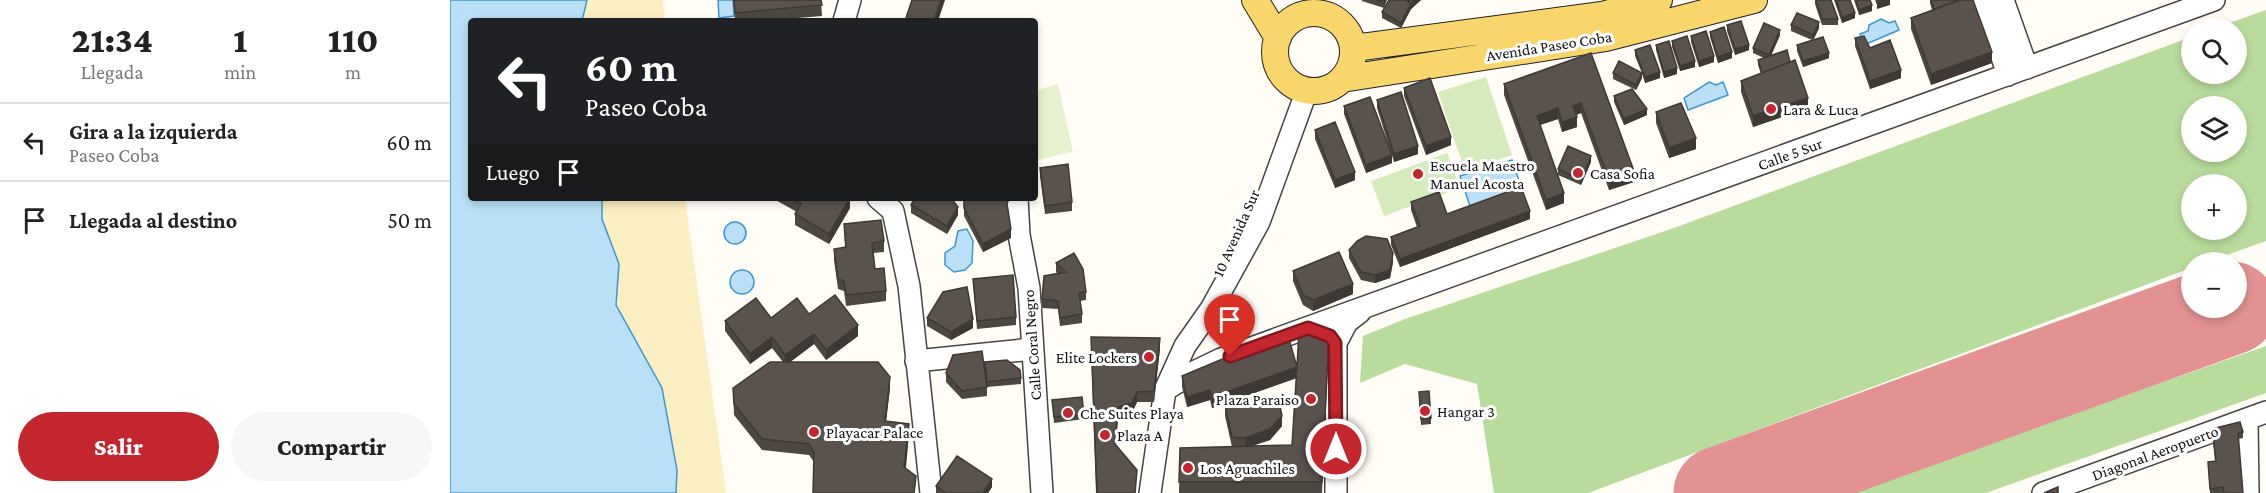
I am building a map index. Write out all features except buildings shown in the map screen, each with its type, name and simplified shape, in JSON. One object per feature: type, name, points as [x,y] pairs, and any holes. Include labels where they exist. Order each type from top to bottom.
[{"type":"main road","points":[[1255,0],[1278,38]]},
{"type":"main road","name":"Avenida Paseo Coba","points":[[1354,48],[1602,15],[1659,0]]},
{"type":"main road","name":"Avenida Paseo Coba","points":[[1342,79],[1606,38],[1754,0]]},
{"type":"main road","points":[[1307,6],[1341,23],[1347,30],[1354,48],[1353,60],[1342,79],[1326,89],[1301,88],[1280,70],[1276,59],[1278,38],[1291,20],[1307,6]]},
{"type":"street","points":[[845,18],[850,0]]},
{"type":"street","points":[[1983,0],[2018,71]]},
{"type":"street","points":[[2003,0],[2018,71]]},
{"type":"street","name":"Calle 5 Sur","points":[[1165,390],[1221,359],[2214,0]]},
{"type":"street","name":"10 Avenida Sur","points":[[1165,390],[1185,346],[1188,322],[1224,267],[1301,88]]},
{"type":"street","points":[[881,201],[893,211],[909,286],[931,493]]},
{"type":"street","name":"Calle Coral Negro","points":[[1017,201],[1019,235],[1029,288],[1042,493]]},
{"type":"street","points":[[1336,493],[1335,343],[1347,322],[1366,308]]},
{"type":"street","points":[[1308,328],[1330,336],[1335,343]]},
{"type":"street","points":[[1185,346],[1191,357],[1206,362],[1221,359]]},
{"type":"street","points":[[916,362],[1032,349]]},
{"type":"street","points":[[1150,493],[1165,390]]},
{"type":"street","points":[[2248,493],[2257,416]]},
{"type":"street","name":"Diagonal Aeropuerto","points":[[2043,493],[2257,416]]},
{"type":"green space","points":[[2266,10],[2266,241],[2235,252],[2181,252],[2181,272],[1588,493],[1494,493],[1477,384],[1405,364],[1360,383],[1363,336],[1405,319],[1674,228],[2181,41],[2181,84],[2247,84],[2247,18],[2243,18]]},
{"type":"green space","points":[[1486,77],[1512,155],[1465,171],[1438,92]]},
{"type":"green space","points":[[1058,84],[1073,152],[1038,160],[1038,90]]},
{"type":"green space","points":[[1447,153],[1460,188],[1384,216],[1371,181]]},
{"type":"green space","points":[[2266,346],[2266,393],[1986,493],[1847,493]]},
{"type":"sand","points":[[587,0],[663,0],[665,18],[584,18]]},
{"type":"sand","points":[[602,201],[685,201],[726,493],[676,493],[677,470],[662,388],[616,305],[619,264],[602,219]]},
{"type":"water","points":[[450,0],[587,0],[583,18],[468,18],[468,201],[602,201],[602,219],[619,264],[616,305],[662,388],[677,470],[676,493],[450,493]]},
{"type":"water","points":[[718,0],[733,0],[734,16],[719,18]]},
{"type":"water","points":[[1881,19],[1889,23],[1895,21],[1899,30],[1864,45],[1860,34],[1868,31],[1869,25]]},
{"type":"water","points":[[1709,82],[1716,85],[1723,82],[1728,95],[1688,110],[1684,98]]},
{"type":"water","points":[[1512,160],[1522,189],[1470,206],[1460,176]]},
{"type":"water","points":[[731,222],[739,222],[746,229],[746,237],[739,244],[731,244],[724,237],[724,229]]},
{"type":"water","points":[[967,229],[973,241],[972,263],[965,270],[954,272],[945,265],[945,253],[955,246],[958,231]]},
{"type":"water","points":[[742,270],[750,274],[754,282],[750,290],[742,294],[734,290],[730,282],[734,274]]},
{"type":"runway","points":[[1720,493],[2203,318]]},
{"type":"place","name":"Lara & Luca","points":[[1771,109]]},
{"type":"place","name":"Casa Sofia","points":[[1578,173]]},
{"type":"place","name":"Escuela Maestro Manuel Acosta","points":[[1418,174]]},
{"type":"place","name":"Elite Lockers","points":[[1149,357]]},
{"type":"place","name":"Plaza Paraiso","points":[[1311,399]]},
{"type":"place","name":"Hangar 3","points":[[1425,411]]},
{"type":"place","name":"Che Suites Playa","points":[[1068,413]]},
{"type":"place","name":"Playacar Palace","points":[[814,432]]},
{"type":"place","name":"Plaza A","points":[[1105,435]]},
{"type":"place","name":"Los Aguachiles","points":[[1188,468]]},
{"type":"route","points":[[1230,356],[1308,328],[1330,336],[1335,343],[1336,449]]}]
